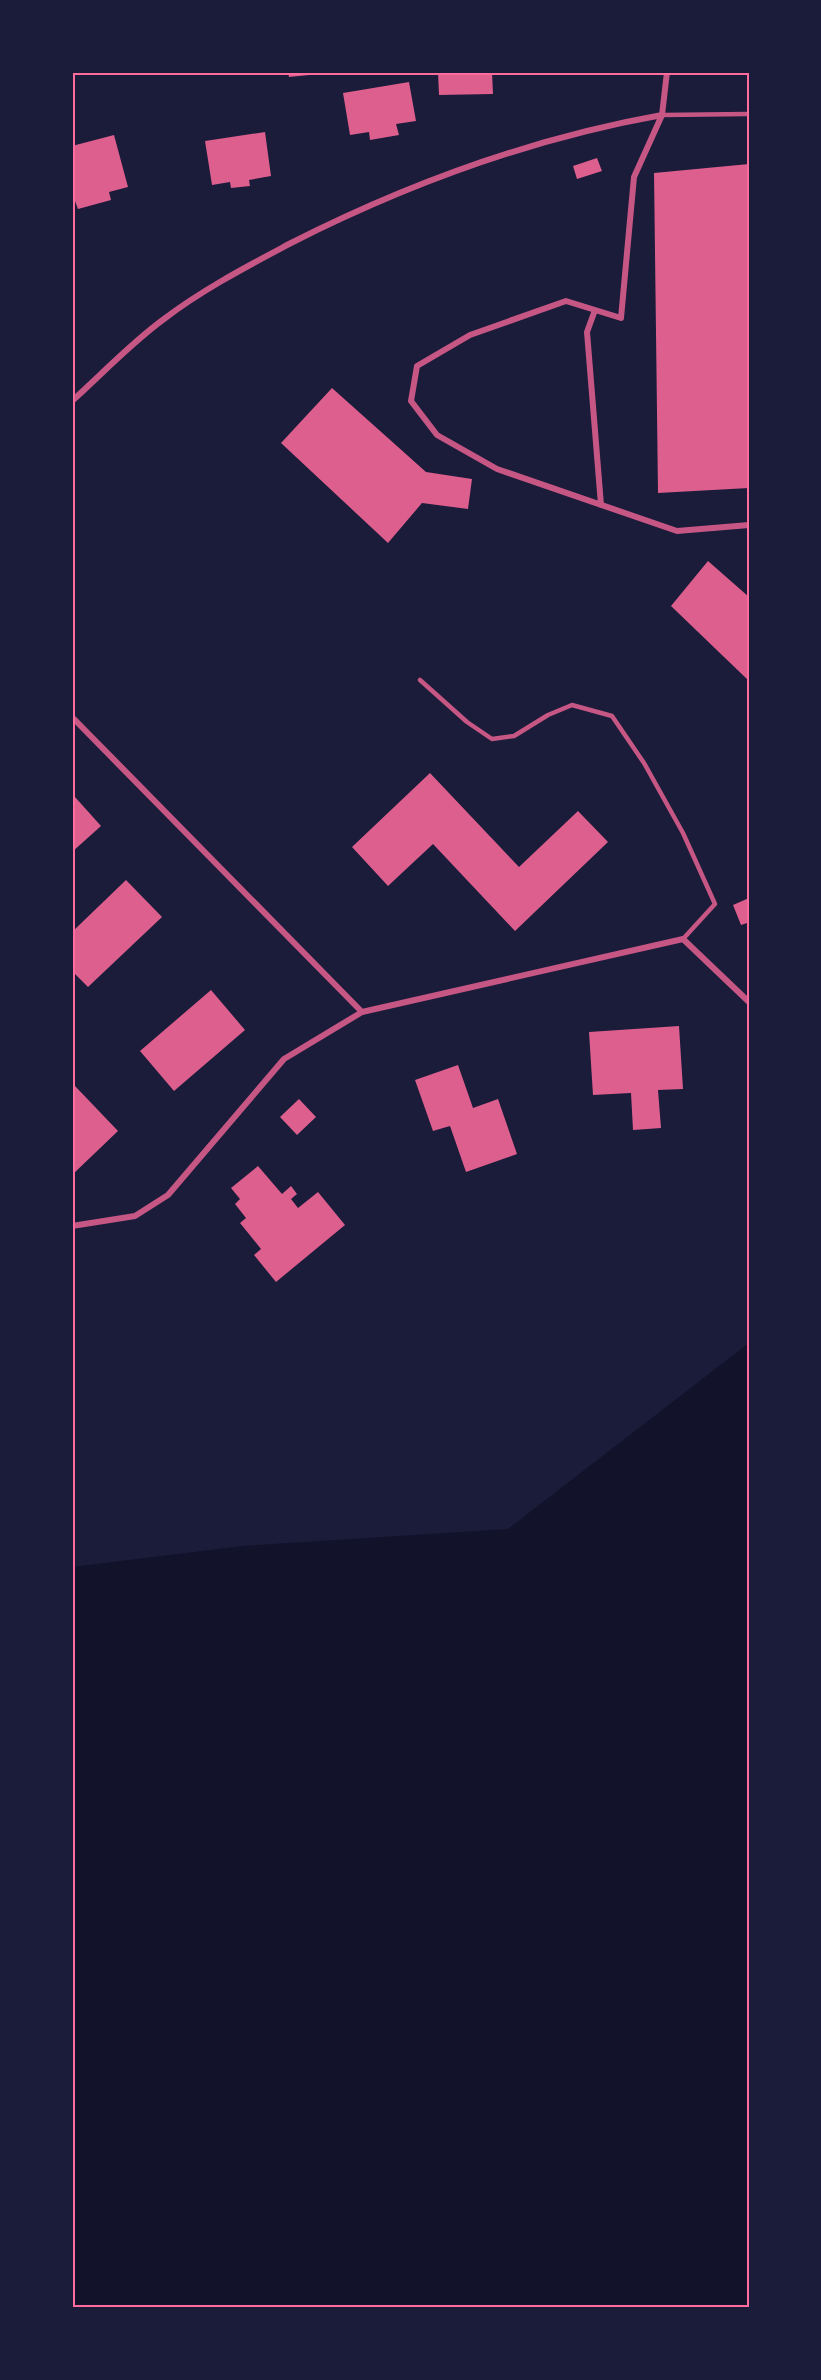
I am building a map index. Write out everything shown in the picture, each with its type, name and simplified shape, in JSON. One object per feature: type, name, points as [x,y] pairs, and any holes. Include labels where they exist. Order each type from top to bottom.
[{"type":"street","points":[[667,72],[662,115],[634,177],[621,318],[566,301],[470,335],[417,366],[411,401],[437,435],[497,469],[677,531],[749,525]]},
{"type":"street","points":[[72,401],[163,319],[236,272],[321,228],[410,189],[491,160],[613,124],[662,115]]},
{"type":"street","points":[[595,310],[587,332],[601,505]]},
{"type":"street","points":[[72,717],[362,1012]]},
{"type":"street","points":[[72,1226],[135,1216],[168,1195],[284,1059],[362,1012],[683,939],[749,1002]]},
{"type":"lane","points":[[662,115],[749,114]]},
{"type":"lane","points":[[420,680],[467,722],[492,739],[514,736],[548,715],[572,705],[612,716],[644,763],[683,833],[716,904],[683,939]]},
{"type":"shaded area","points":[[749,1343],[749,2308],[72,2308],[72,1567],[243,1546],[508,1529]]},
{"type":"building","points":[[288,72],[309,72],[309,75],[289,77]]},
{"type":"building","points":[[438,72],[492,72],[493,94],[439,95]]},
{"type":"building","points":[[409,82],[416,121],[396,124],[399,135],[370,140],[369,132],[350,135],[343,93]]},
{"type":"building","points":[[265,132],[271,176],[249,180],[250,186],[231,188],[230,182],[212,185],[205,141]]},
{"type":"building","points":[[114,135],[128,187],[109,192],[111,200],[78,209],[75,201],[72,202],[72,146]]},
{"type":"building","points":[[597,158],[602,171],[577,179],[573,166]]},
{"type":"building","points":[[749,164],[749,488],[658,493],[654,173]]},
{"type":"building","points":[[332,388],[426,472],[472,479],[468,509],[422,503],[388,543],[281,443]]},
{"type":"building","points":[[708,561],[749,597],[749,681],[671,606]]},
{"type":"building","points":[[430,773],[519,867],[578,811],[608,842],[515,931],[433,844],[388,886],[352,847]]},
{"type":"building","points":[[75,797],[101,826],[72,852],[72,800]]},
{"type":"building","points":[[126,880],[162,917],[88,987],[72,971],[72,932]]},
{"type":"building","points":[[749,898],[749,927],[747,923],[741,925],[733,905]]},
{"type":"building","points":[[211,990],[245,1030],[174,1091],[140,1051]]},
{"type":"building","points":[[679,1026],[683,1089],[658,1090],[661,1128],[633,1130],[631,1093],[593,1095],[589,1032]]},
{"type":"building","points":[[458,1065],[473,1108],[498,1099],[517,1154],[466,1172],[450,1126],[433,1131],[415,1080]]},
{"type":"building","points":[[75,1086],[118,1131],[72,1175],[72,1089]]},
{"type":"building","points":[[299,1099],[316,1117],[297,1135],[280,1117]]},
{"type":"building","points":[[258,1166],[282,1194],[291,1186],[297,1194],[291,1199],[298,1208],[318,1192],[345,1225],[276,1282],[254,1255],[261,1249],[240,1223],[246,1218],[235,1204],[240,1199],[231,1188]]}]
